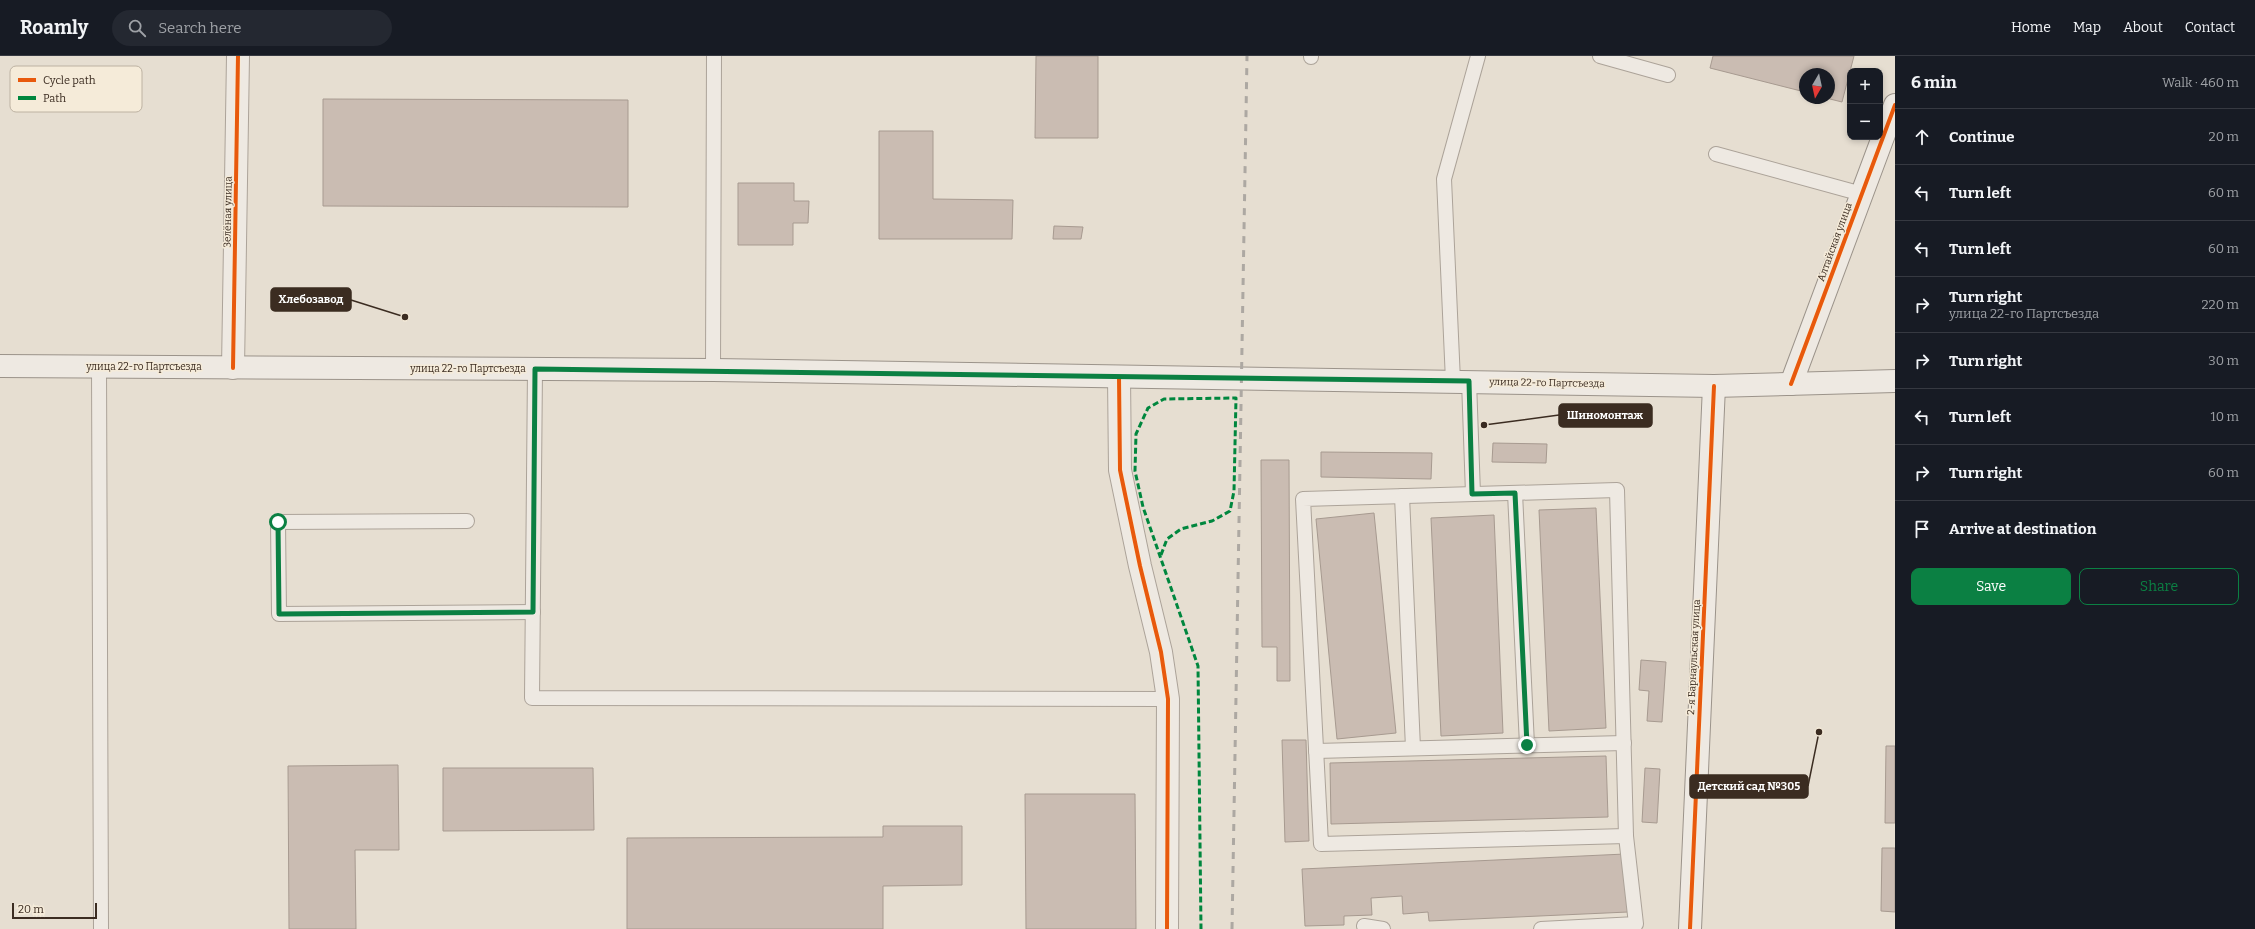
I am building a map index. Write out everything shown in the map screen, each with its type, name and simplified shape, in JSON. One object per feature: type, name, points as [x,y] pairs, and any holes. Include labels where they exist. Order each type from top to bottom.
[{"type":"main road","name":"Зелёная улица","points":[[233,368],[238,56]]},
{"type":"main road","name":"Алтайская улица","points":[[1791,384],[1895,105]]},
{"type":"main road","name":"улица 22-го Партсъезда","points":[[0,366],[713,370],[1714,386],[1895,381]]},
{"type":"main road","points":[[1119,377],[1120,470],[1140,566],[1161,652],[1168,699],[1167,929]]},
{"type":"main road","name":"2-я Барнаульская улица","points":[[1690,929],[1714,386]]},
{"type":"lane","points":[[713,370],[714,56]]},
{"type":"lane","points":[[1472,494],[1444,179],[1478,56]]},
{"type":"lane","points":[[1600,56],[1668,75]]},
{"type":"lane","points":[[1716,154],[1862,194]]},
{"type":"lane","points":[[99,367],[101,929]]},
{"type":"lane","points":[[535,369],[532,698],[1168,699]]},
{"type":"lane","points":[[1541,929],[1636,924],[1626,836],[1617,490],[1303,498],[1321,844],[1626,836]]},
{"type":"lane","points":[[1515,493],[1527,745]]},
{"type":"lane","points":[[1402,496],[1414,748]]},
{"type":"lane","points":[[467,521],[278,522],[279,614],[533,612]]},
{"type":"lane","points":[[1316,751],[1624,743]]},
{"type":"lane","points":[[1364,926],[1383,929]]},
{"type":"building","points":[[1036,56],[1098,56],[1098,138],[1035,138]]},
{"type":"building","points":[[1713,56],[1854,56],[1851,68],[1847,68],[1847,83],[1842,102],[1835,100],[1835,68],[1799,68],[1799,90],[1710,68]]},
{"type":"building","points":[[323,99],[628,100],[628,207],[323,206]]},
{"type":"building","points":[[879,131],[933,131],[933,199],[1013,200],[1012,239],[879,239]]},
{"type":"building","points":[[738,183],[794,183],[794,201],[809,201],[808,223],[793,223],[793,245],[738,245]]},
{"type":"building","points":[[1054,226],[1083,227],[1081,239],[1053,239]]},
{"type":"building","points":[[1493,443],[1547,444],[1546,463],[1492,462]]},
{"type":"building","points":[[1321,452],[1432,453],[1431,479],[1321,477]]},
{"type":"building","points":[[1261,460],[1289,460],[1290,681],[1277,681],[1277,647],[1262,647]]},
{"type":"building","points":[[1596,508],[1606,728],[1549,731],[1539,510]]},
{"type":"building","points":[[1374,513],[1396,733],[1337,739],[1316,519]]},
{"type":"building","points":[[1494,515],[1503,733],[1441,736],[1431,518]]},
{"type":"building","points":[[1641,660],[1666,662],[1662,722],[1647,721],[1649,691],[1639,690]]},
{"type":"building","points":[[1282,740],[1306,740],[1309,841],[1285,842]]},
{"type":"building","points":[[1886,746],[1895,746],[1895,823],[1885,823]]},
{"type":"building","points":[[1606,756],[1608,817],[1331,824],[1330,763]]},
{"type":"building","points":[[398,765],[399,850],[355,850],[356,929],[289,929],[288,766]]},
{"type":"building","points":[[443,768],[593,768],[594,830],[443,831]]},
{"type":"building","points":[[1645,768],[1660,769],[1657,823],[1642,822]]},
{"type":"building","points":[[1025,794],[1135,794],[1136,929],[1026,929]]},
{"type":"building","points":[[883,826],[962,826],[962,885],[883,886],[883,929],[627,929],[627,838],[883,837]]},
{"type":"building","points":[[1882,848],[1895,848],[1895,912],[1881,911]]},
{"type":"building","points":[[1625,854],[1628,912],[1429,921],[1428,912],[1403,914],[1402,896],[1371,898],[1372,915],[1344,916],[1344,925],[1305,926],[1302,869]]},
{"type":"railway","points":[[1232,929],[1247,56]]},
{"type":"marked path","points":[[1161,555],[1167,539],[1181,529],[1212,521],[1230,511],[1234,491],[1236,398],[1164,399],[1148,408],[1136,434],[1135,471],[1143,507],[1198,666],[1201,929]]},
{"type":"cycle path","points":[[233,368],[238,56]]},
{"type":"cycle path","points":[[1791,384],[1895,105]]},
{"type":"cycle path","points":[[1119,377],[1120,470],[1140,566],[1161,652],[1168,699],[1167,929]]},
{"type":"cycle path","points":[[1690,929],[1714,386]]},
{"type":"place","name":"Хлебозавод","points":[[405,317]]},
{"type":"place","name":"Шиномонтаж","points":[[1484,425]]},
{"type":"place","name":"Детский сад №305","points":[[1819,732]]},
{"type":"route","points":[[278,522],[279,614],[533,612],[535,369],[713,370],[1469,381],[1472,494],[1515,493],[1527,745]]}]
